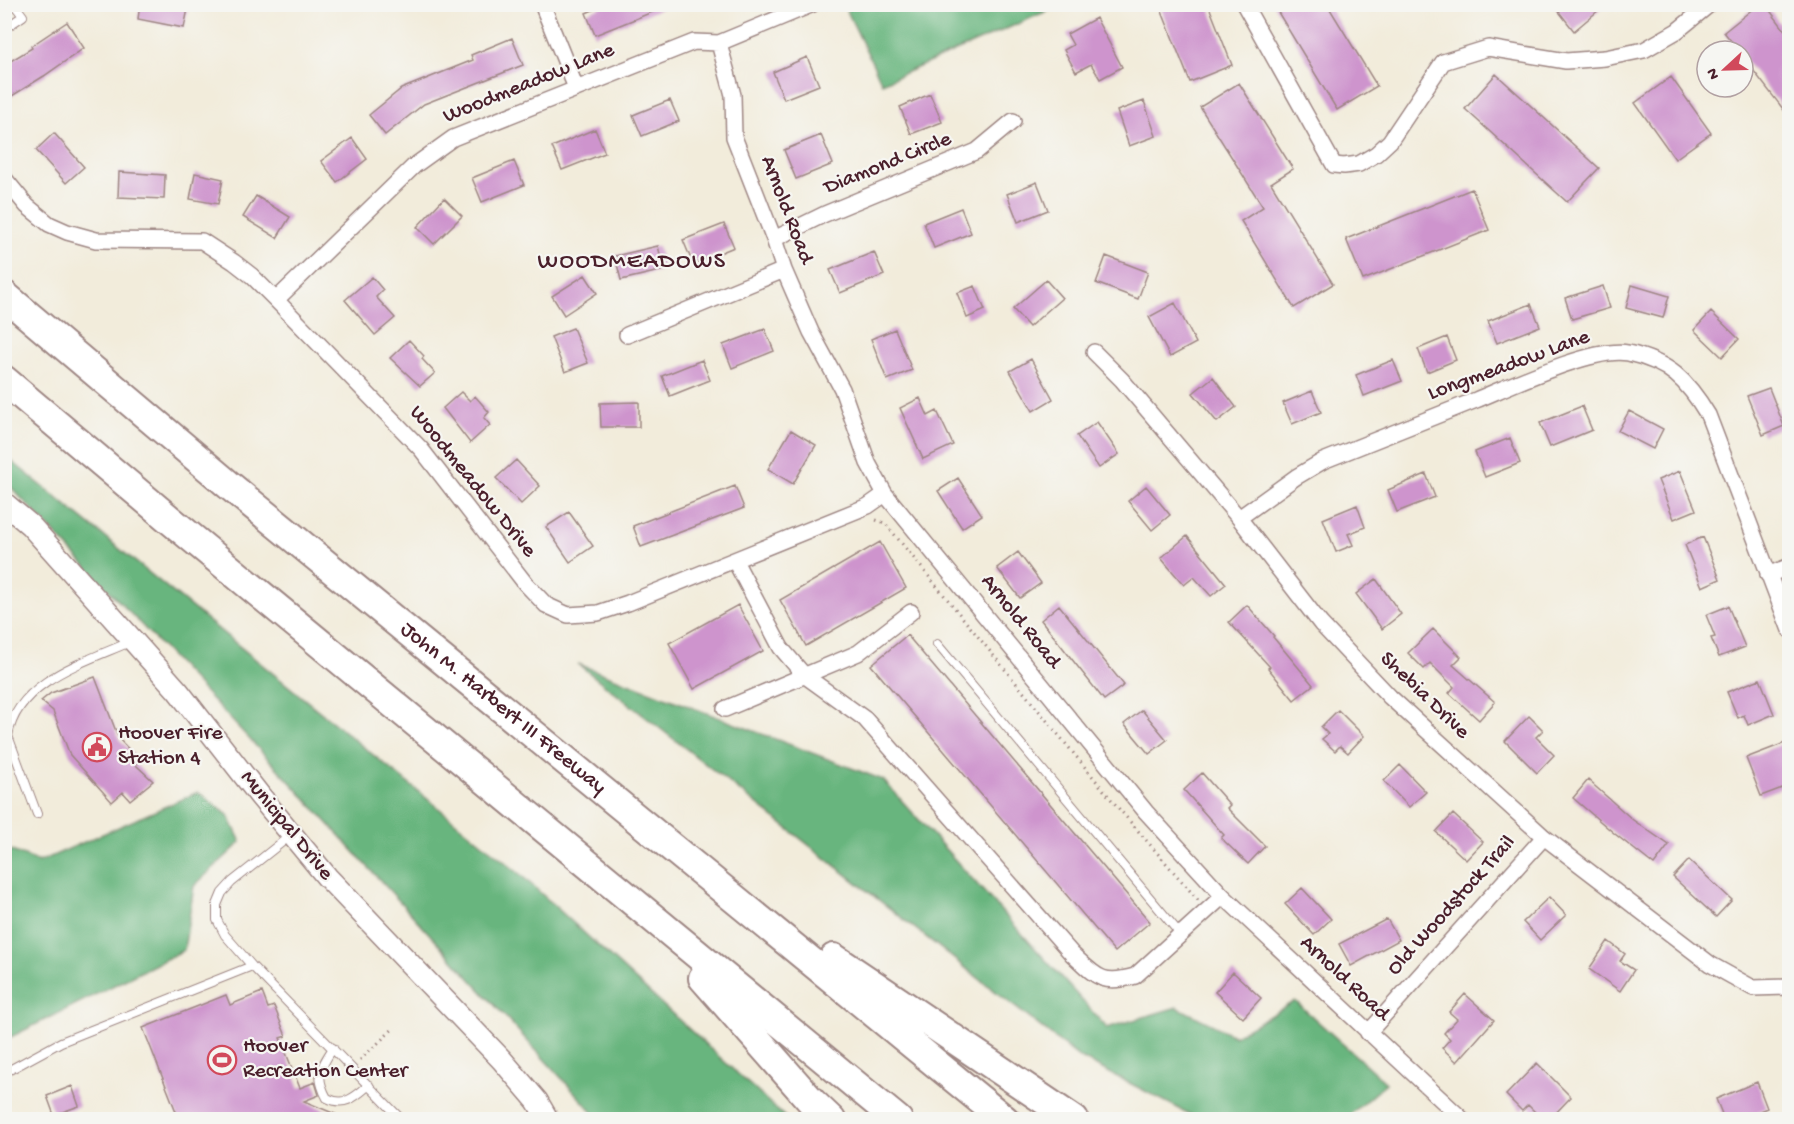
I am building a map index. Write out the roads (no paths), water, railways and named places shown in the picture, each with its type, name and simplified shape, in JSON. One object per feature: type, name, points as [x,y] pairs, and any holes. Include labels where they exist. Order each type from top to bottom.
[{"type":"highway","name":"John M. Harbert III Freeway","points":[[4,295],[230,486],[1005,1119]]},
{"type":"highway","points":[[4,380],[178,527],[898,1119]]},
{"type":"highway","points":[[694,864],[1074,1119]]},
{"type":"highway","points":[[650,917],[805,1094],[831,1119]]},
{"type":"street","points":[[542,4],[576,88]]},
{"type":"street","name":"Woodmeadow Lane","points":[[276,300],[414,166],[453,138],[694,42],[719,43],[813,4]]},
{"type":"street","points":[[1244,4],[1334,165],[1344,166],[1359,164],[1376,154],[1390,141],[1443,62],[1488,48],[1566,61],[1605,58],[1644,50],[1677,31],[1710,4]]},
{"type":"street","name":"Arnold Road","points":[[719,43],[733,95],[734,137],[784,270],[811,332],[842,388],[868,463],[885,494],[1146,812],[1223,896],[1463,1119]]},
{"type":"street","name":"Diamond Circle","points":[[774,239],[825,214],[977,151],[1013,121]]},
{"type":"street","name":"Woodmeadow Drive","points":[[4,178],[27,206],[49,224],[67,232],[96,240],[202,240],[252,276],[421,449],[525,582],[546,605],[568,615],[598,613],[735,561],[868,506],[885,494]]},
{"type":"street","points":[[627,335],[784,270]]},
{"type":"street","name":"Shebia Drive","points":[[1094,352],[1122,380],[1239,518],[1321,624],[1390,698],[1544,837],[1710,964],[1753,988],[1790,987]]},
{"type":"street","name":"Longmeadow Lane","points":[[1239,518],[1296,477],[1323,461],[1551,370],[1597,354],[1626,352],[1664,364],[1693,389],[1708,415],[1790,630]]},
{"type":"street","name":"Municipal Drive","points":[[4,503],[30,525],[133,640],[178,691],[327,877],[502,1060],[537,1101],[548,1119]]},
{"type":"street","points":[[735,561],[781,648],[804,675],[865,719],[1072,954],[1098,978],[1118,981],[1135,976],[1223,896]]},
{"type":"street","points":[[1768,574],[1790,566]]},
{"type":"street","points":[[725,709],[858,653],[911,612]]},
{"type":"street","name":"Old Woodstock Trail","points":[[1368,1033],[1544,837]]},
{"type":"lane","points":[[4,29],[23,16],[14,4]]},
{"type":"lane","points":[[38,814],[8,736],[10,722],[16,711],[40,685],[54,675],[133,640]]},
{"type":"lane","points":[[937,644],[1181,935]]},
{"type":"lane","points":[[292,835],[222,893],[217,905],[217,920],[225,935],[252,966],[402,1119]]},
{"type":"lane","points":[[4,1073],[61,1042],[252,966]]},
{"type":"lane","points":[[333,1048],[323,1063],[319,1075],[327,1098],[342,1103],[353,1099],[369,1085]]},
{"type":"place","name":"Hoover Fire Station 4","points":[[97,747]]},
{"type":"place","name":"Hoover Recreation Center","points":[[222,1060]]},
{"type":"district","name":"WOODMEADOWS","points":[[632,262]]}]
